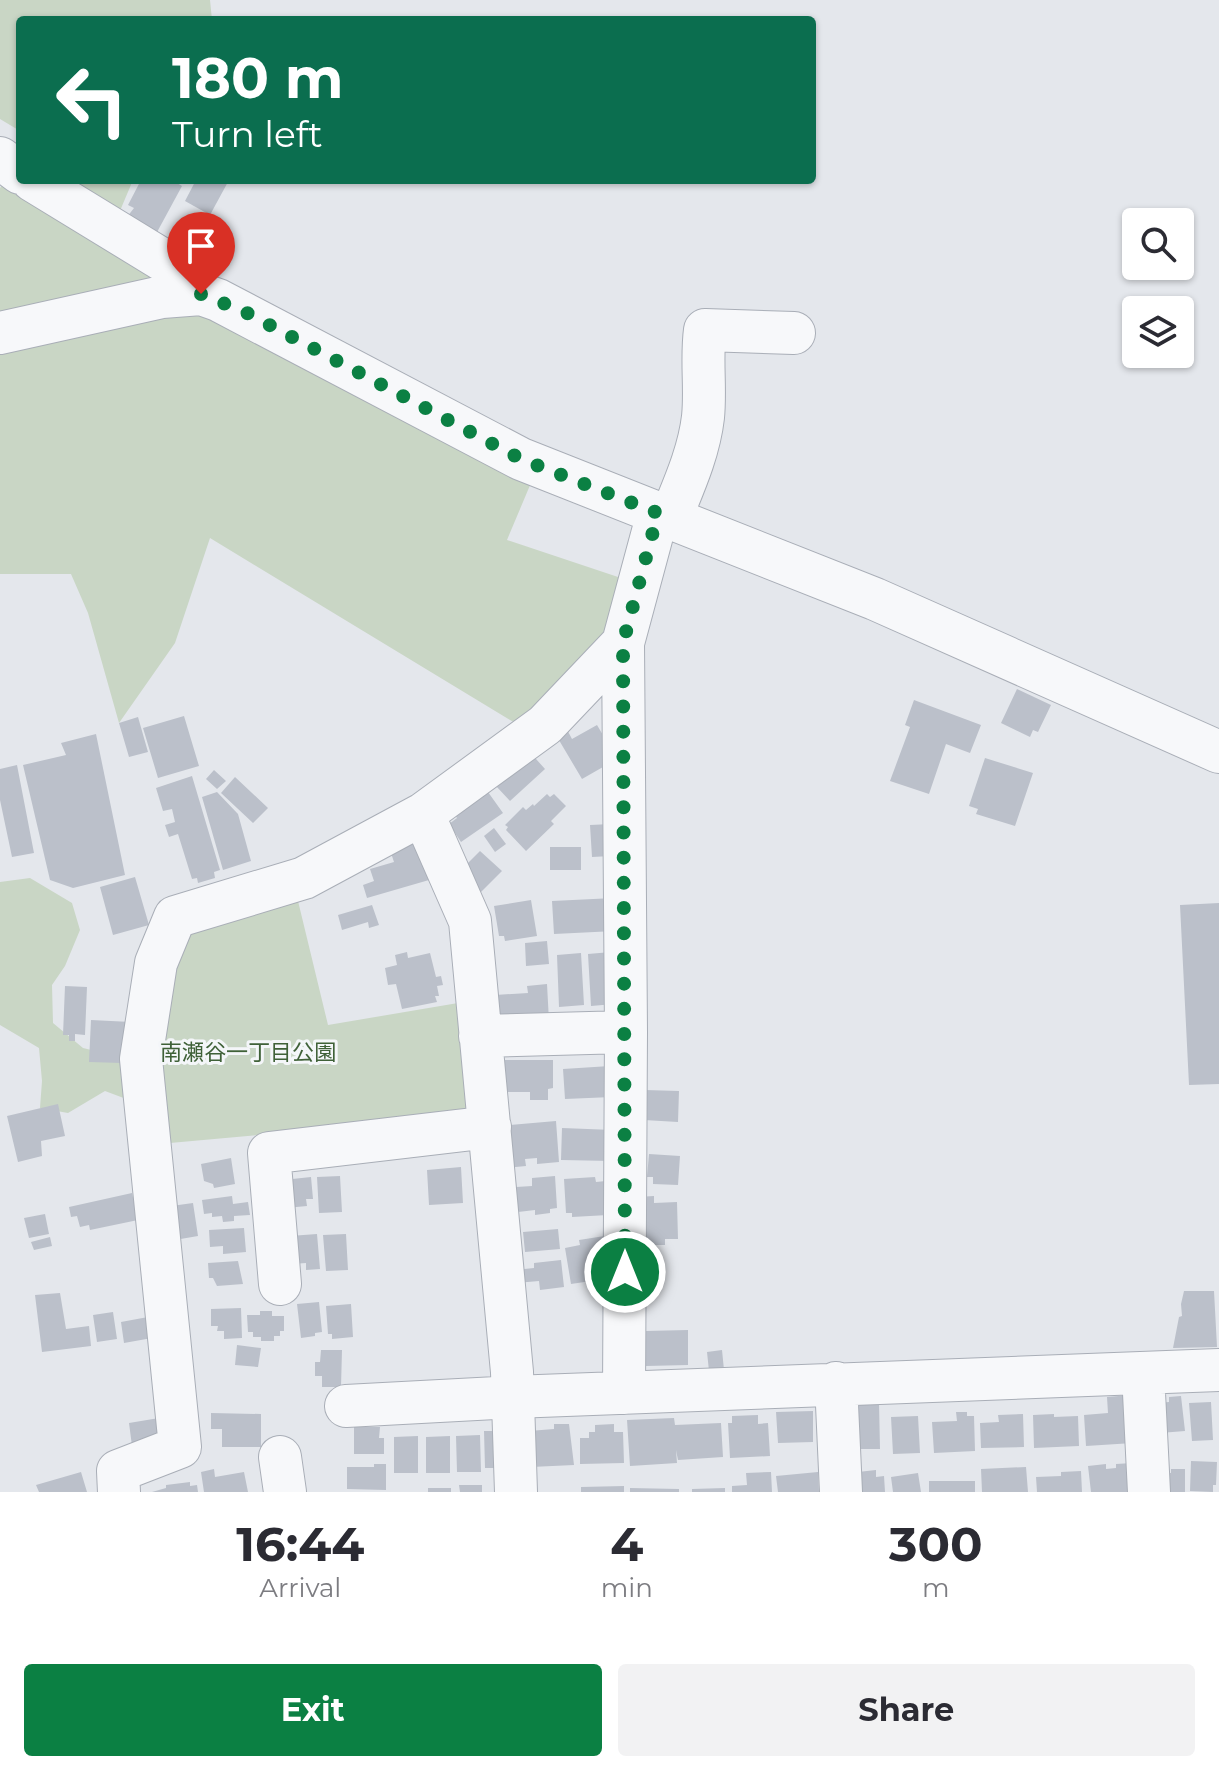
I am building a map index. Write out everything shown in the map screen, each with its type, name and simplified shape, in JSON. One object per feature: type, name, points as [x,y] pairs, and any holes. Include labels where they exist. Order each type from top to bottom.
[{"type":"street","points":[[39,184],[189,276],[201,294]]},
{"type":"street","points":[[0,333],[154,299],[201,294],[247,313],[521,459],[875,599],[1219,752]]},
{"type":"street","points":[[624,1393],[626,1032],[623,643],[665,515],[697,448],[703,418],[705,386],[702,351],[705,330],[794,333]]},
{"type":"street","points":[[119,1492],[118,1471],[180,1447],[141,1059],[156,963],[175,917],[304,878],[423,814],[545,725],[623,643]]},
{"type":"street","points":[[423,814],[470,921],[513,1397],[516,1492]]},
{"type":"street","points":[[480,1036],[626,1032]]},
{"type":"street","points":[[280,1284],[269,1153],[490,1127]]},
{"type":"street","points":[[346,1406],[836,1383],[1219,1370]]},
{"type":"street","points":[[1143,1373],[1149,1492]]},
{"type":"street","points":[[836,1383],[841,1492]]},
{"type":"green space","points":[[0,0],[210,0],[212,16],[16,16],[16,129],[0,119]]},
{"type":"green space","points":[[16,167],[16,184],[131,184],[114,225],[536,471],[507,540],[627,580],[619,621],[533,734],[210,538],[175,643],[119,723],[88,613],[71,574],[0,574],[0,188]]},
{"type":"green space","points":[[30,878],[72,903],[80,930],[65,966],[52,985],[53,1023],[83,1048],[132,1060],[129,1100],[105,1091],[68,1113],[40,1108],[42,1081],[39,1048],[0,1025],[0,882]]},
{"type":"green space","name":"南瀬谷一丁目公園","points":[[298,901],[328,1025],[464,1002],[477,1115],[170,1143],[159,1071],[176,970],[192,931]]},
{"type":"building","points":[[139,184],[182,186],[156,234],[127,217],[134,208],[128,205]]},
{"type":"building","points":[[194,184],[227,184],[210,215],[185,201]]},
{"type":"building","points":[[1017,689],[1051,705],[1038,732],[1033,730],[1030,737],[1001,723]]},
{"type":"building","points":[[914,700],[981,725],[970,753],[946,744],[929,794],[890,781],[910,727],[905,725]]},
{"type":"building","points":[[184,716],[199,766],[158,778],[143,728]]},
{"type":"building","points":[[138,717],[148,752],[129,757],[119,723]]},
{"type":"building","points":[[564,724],[572,739],[597,725],[610,747],[603,752],[610,763],[582,779],[553,730]]},
{"type":"building","points":[[96,734],[125,875],[73,888],[50,880],[23,765],[66,755],[61,743]]},
{"type":"building","points":[[528,750],[545,769],[510,801],[496,786]]},
{"type":"building","points":[[985,758],[1033,773],[1015,826],[976,814],[978,809],[969,806]]},
{"type":"building","points":[[17,765],[34,853],[12,857],[0,800],[0,769]]},
{"type":"building","points":[[214,770],[226,781],[217,789],[206,779]]},
{"type":"building","points":[[192,776],[220,870],[214,872],[215,878],[198,883],[197,878],[192,879],[178,834],[169,837],[165,825],[175,822],[172,809],[163,811],[156,788]]},
{"type":"building","points":[[235,777],[268,808],[253,823],[221,793]]},
{"type":"building","points":[[483,785],[503,813],[461,842],[449,824],[457,818],[450,808]]},
{"type":"building","points":[[217,792],[238,814],[251,861],[223,870],[202,797]]},
{"type":"building","points":[[547,794],[550,797],[554,794],[566,806],[551,821],[554,824],[526,851],[505,825],[523,807],[526,810],[534,806]]},
{"type":"building","points":[[611,824],[611,856],[592,857],[590,825]]},
{"type":"building","points":[[494,828],[506,844],[495,852],[484,836]]},
{"type":"building","points":[[417,839],[429,880],[367,898],[363,885],[374,881],[370,869],[394,862],[389,847]]},
{"type":"building","points":[[550,847],[581,847],[581,870],[550,870]]},
{"type":"building","points":[[480,851],[502,871],[478,895],[463,868]]},
{"type":"building","points":[[135,877],[149,925],[113,935],[100,887]]},
{"type":"building","points":[[614,898],[615,931],[554,934],[552,901]]},
{"type":"building","points":[[531,900],[537,936],[505,941],[504,936],[499,936],[494,906]]},
{"type":"building","points":[[1219,903],[1219,1084],[1189,1085],[1180,905]]},
{"type":"building","points":[[372,905],[379,925],[369,928],[368,922],[342,930],[338,915]]},
{"type":"building","points":[[547,941],[549,964],[526,966],[525,943]]},
{"type":"building","points":[[407,952],[408,958],[430,953],[436,977],[441,976],[443,985],[437,986],[437,1002],[402,1009],[396,984],[388,985],[385,968],[397,965],[395,955]]},
{"type":"building","points":[[611,952],[614,1004],[591,1006],[588,954]]},
{"type":"building","points":[[581,953],[584,1005],[559,1007],[557,955]]},
{"type":"building","points":[[547,984],[549,1021],[497,1024],[495,995],[528,993],[527,986]]},
{"type":"building","points":[[65,986],[87,987],[85,1035],[75,1034],[75,1041],[69,1041],[69,1035],[63,1035]]},
{"type":"building","points":[[91,1020],[131,1022],[130,1040],[122,1040],[121,1063],[89,1062]]},
{"type":"building","points":[[503,1060],[553,1060],[553,1088],[548,1089],[548,1100],[530,1100],[530,1092],[503,1092]]},
{"type":"building","points":[[610,1066],[612,1097],[565,1099],[563,1069]]},
{"type":"building","points":[[645,1090],[679,1091],[678,1122],[644,1120]]},
{"type":"building","points":[[58,1104],[65,1136],[41,1141],[42,1156],[18,1162],[7,1116]]},
{"type":"building","points":[[556,1121],[559,1162],[537,1164],[537,1158],[525,1159],[526,1166],[506,1168],[510,1125]]},
{"type":"building","points":[[562,1128],[613,1130],[612,1161],[561,1160]]},
{"type":"building","points":[[649,1154],[680,1156],[678,1185],[653,1184],[653,1177],[647,1177]]},
{"type":"building","points":[[231,1158],[235,1184],[214,1188],[213,1184],[204,1181],[201,1164]]},
{"type":"building","points":[[461,1167],[463,1203],[429,1205],[427,1170]]},
{"type":"building","points":[[340,1176],[342,1212],[319,1213],[317,1177]]},
{"type":"building","points":[[555,1176],[557,1208],[550,1209],[550,1213],[535,1215],[535,1210],[518,1212],[516,1187],[532,1186],[532,1178]]},
{"type":"building","points":[[311,1177],[313,1199],[306,1199],[307,1206],[286,1208],[283,1180]]},
{"type":"building","points":[[595,1177],[596,1182],[606,1181],[608,1215],[572,1217],[572,1213],[566,1213],[564,1179]]},
{"type":"building","points":[[132,1193],[138,1220],[90,1230],[89,1225],[80,1227],[77,1216],[71,1217],[69,1207]]},
{"type":"building","points":[[232,1196],[233,1204],[248,1202],[250,1215],[234,1216],[234,1221],[223,1222],[222,1216],[204,1214],[202,1200]]},
{"type":"building","points":[[654,1196],[654,1203],[677,1202],[678,1239],[665,1239],[665,1245],[638,1245],[637,1197]]},
{"type":"building","points":[[193,1203],[198,1236],[169,1241],[164,1207]]},
{"type":"building","points":[[45,1214],[49,1234],[29,1238],[24,1218]]},
{"type":"building","points":[[244,1228],[246,1252],[223,1254],[223,1246],[210,1247],[209,1230]]},
{"type":"building","points":[[558,1229],[560,1249],[525,1252],[523,1232]]},
{"type":"building","points":[[317,1234],[320,1269],[306,1270],[306,1263],[292,1264],[290,1236]]},
{"type":"building","points":[[346,1234],[348,1270],[326,1271],[323,1235]]},
{"type":"building","points":[[611,1235],[611,1278],[571,1284],[565,1248],[580,1245],[579,1240]]},
{"type":"building","points":[[50,1237],[52,1246],[34,1250],[31,1242]]},
{"type":"building","points":[[561,1260],[564,1287],[540,1290],[539,1281],[516,1283],[515,1270],[534,1268],[534,1263]]},
{"type":"building","points":[[238,1261],[243,1284],[217,1286],[213,1278],[209,1278],[208,1263]]},
{"type":"building","points":[[1184,1291],[1214,1291],[1217,1347],[1173,1348],[1179,1317],[1182,1316]]},
{"type":"building","points":[[60,1293],[66,1329],[89,1326],[91,1346],[42,1352],[35,1295]]},
{"type":"building","points":[[319,1302],[322,1332],[301,1338],[297,1304]]},
{"type":"building","points":[[351,1304],[353,1337],[332,1339],[332,1334],[328,1334],[326,1306]]},
{"type":"building","points":[[241,1308],[242,1338],[224,1339],[224,1331],[217,1331],[218,1326],[211,1326],[211,1309]]},
{"type":"building","points":[[260,1311],[272,1311],[272,1316],[284,1316],[284,1331],[280,1331],[280,1336],[274,1336],[274,1341],[261,1341],[261,1337],[253,1337],[253,1332],[248,1332],[247,1315],[260,1315]]},
{"type":"building","points":[[113,1312],[117,1339],[97,1342],[93,1315]]},
{"type":"building","points":[[148,1317],[152,1338],[124,1343],[121,1322]]},
{"type":"building","points":[[688,1330],[688,1365],[646,1366],[645,1331]]},
{"type":"building","points":[[237,1345],[261,1348],[258,1367],[235,1365]]},
{"type":"building","points":[[321,1350],[342,1350],[341,1387],[322,1387],[322,1376],[315,1376],[315,1362],[320,1362]]},
{"type":"building","points":[[722,1350],[724,1370],[709,1371],[707,1352]]},
{"type":"building","points":[[1130,1395],[1133,1443],[1086,1446],[1084,1415],[1108,1413],[1107,1397]]},
{"type":"building","points":[[1181,1396],[1185,1431],[1160,1433],[1158,1403],[1169,1402],[1169,1397]]},
{"type":"building","points":[[879,1402],[880,1449],[858,1449],[857,1403]]},
{"type":"building","points":[[1211,1402],[1213,1440],[1192,1441],[1189,1403]]},
{"type":"building","points":[[813,1411],[813,1442],[778,1443],[776,1412]]},
{"type":"building","points":[[956,1412],[974,1416],[975,1451],[934,1453],[932,1422],[957,1421]]},
{"type":"building","points":[[211,1413],[261,1414],[261,1447],[222,1447],[222,1429],[211,1429]]},
{"type":"building","points":[[1023,1414],[1024,1447],[981,1448],[980,1423],[999,1422],[998,1415]]},
{"type":"building","points":[[1054,1414],[1054,1417],[1078,1416],[1079,1446],[1034,1448],[1033,1415]]},
{"type":"building","points":[[758,1415],[758,1424],[768,1423],[770,1456],[730,1458],[728,1423],[732,1423],[732,1416]]},
{"type":"building","points":[[918,1416],[920,1453],[893,1454],[891,1417]]},
{"type":"building","points":[[159,1418],[163,1441],[132,1446],[129,1423]]},
{"type":"building","points":[[674,1418],[675,1425],[721,1423],[723,1457],[678,1460],[676,1450],[677,1463],[630,1466],[627,1420]]},
{"type":"building","points":[[554,1424],[569,1424],[574,1465],[531,1467],[529,1431],[554,1429]]},
{"type":"building","points":[[614,1424],[614,1432],[623,1432],[624,1463],[580,1464],[580,1438],[589,1438],[589,1432],[595,1432],[595,1425]]},
{"type":"building","points":[[354,1427],[380,1427],[379,1438],[384,1438],[384,1454],[354,1454]]},
{"type":"building","points":[[484,1431],[508,1431],[509,1468],[485,1468]]},
{"type":"building","points":[[480,1435],[481,1472],[457,1472],[456,1436]]},
{"type":"building","points":[[418,1436],[418,1473],[394,1473],[394,1437]]},
{"type":"building","points":[[450,1436],[450,1473],[426,1473],[426,1437]]},
{"type":"building","points":[[1191,1461],[1217,1462],[1213,1492],[1190,1491]]},
{"type":"building","points":[[1132,1463],[1134,1492],[1091,1492],[1088,1466],[1106,1464],[1106,1469],[1116,1468],[1116,1464]]},
{"type":"building","points":[[374,1464],[386,1464],[386,1490],[347,1489],[347,1467],[374,1467]]},
{"type":"building","points":[[1026,1467],[1028,1492],[982,1492],[981,1469]]},
{"type":"building","points":[[214,1469],[215,1477],[244,1472],[248,1492],[204,1492],[201,1472]]},
{"type":"building","points":[[1171,1469],[1185,1469],[1185,1492],[1162,1492],[1162,1473],[1171,1473]]},
{"type":"building","points":[[876,1470],[876,1477],[884,1476],[885,1492],[859,1492],[858,1472]]},
{"type":"building","points":[[1081,1471],[1082,1492],[1037,1492],[1036,1477]]},
{"type":"building","points":[[81,1472],[87,1492],[39,1492],[36,1485]]},
{"type":"building","points":[[771,1472],[772,1492],[732,1492],[732,1486],[747,1485],[746,1473]]},
{"type":"building","points":[[818,1472],[819,1492],[778,1492],[776,1476]]},
{"type":"building","points":[[918,1473],[921,1492],[893,1492],[891,1477]]},
{"type":"building","points":[[929,1481],[975,1481],[975,1492],[929,1492]]},
{"type":"building","points":[[190,1482],[190,1486],[197,1485],[198,1492],[152,1492],[166,1488],[166,1485]]},
{"type":"building","points":[[459,1485],[482,1485],[482,1492],[460,1492]]},
{"type":"building","points":[[624,1486],[624,1492],[581,1492],[581,1487]]},
{"type":"building","points":[[428,1488],[451,1488],[451,1492],[428,1492]]},
{"type":"building","points":[[630,1488],[679,1489],[679,1492],[630,1492]]},
{"type":"building","points":[[725,1488],[725,1492],[692,1492],[692,1489]]},
{"type":"route","points":[[201,294],[247,313],[521,459],[658,513],[623,643],[625,1272]]}]
